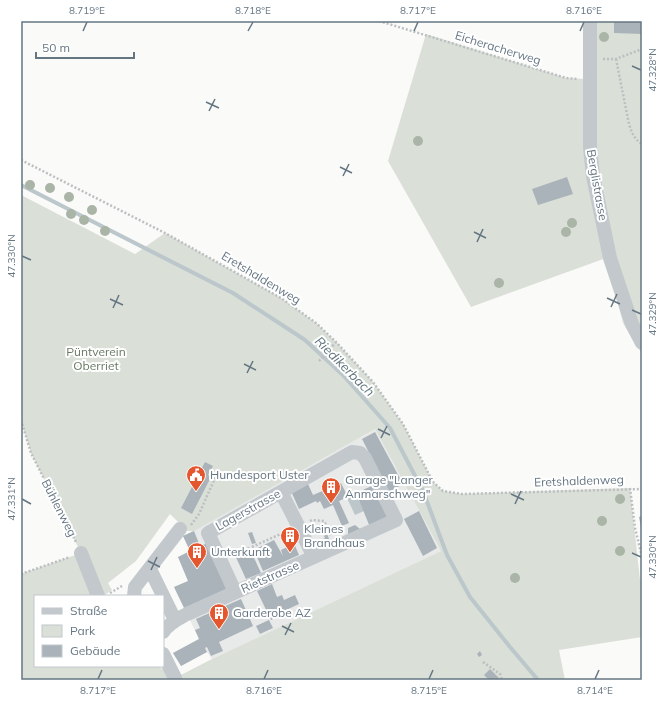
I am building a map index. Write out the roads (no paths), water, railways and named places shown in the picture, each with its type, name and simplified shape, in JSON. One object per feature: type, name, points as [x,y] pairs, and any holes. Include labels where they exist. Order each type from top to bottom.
[{"type":"street","name":"Berglistrasse","points":[[590,21],[590,147],[593,176],[610,258],[632,324],[642,343]]},
{"type":"street","name":"Lagerstrasse","points":[[235,592],[208,533],[352,452],[360,452],[366,458],[396,520]]},
{"type":"street","points":[[281,492],[314,557]]},
{"type":"street","name":"Rietstrasse","points":[[181,617],[396,520]]},
{"type":"street","points":[[134,595],[135,586],[150,569],[180,529]]},
{"type":"street","points":[[81,553],[98,595]]},
{"type":"street","points":[[150,569],[181,617],[166,627],[164,630]]},
{"type":"street","points":[[164,656],[176,679]]},
{"type":"street","points":[[159,667],[176,679]]},
{"type":"waterway","name":"Riedikerbach","points":[[21,185],[233,293],[305,340],[343,375],[390,428],[423,491],[447,555],[470,597],[538,680]]},
{"type":"place","name":"Hundesport Uster","points":[[196,492]]},
{"type":"place","name":"Garage \"Langer Anmarschweg\"","points":[[331,504]]},
{"type":"place","name":"Kleines Brandhaus","points":[[290,553]]},
{"type":"place","name":"Unterkunft","points":[[197,569]]},
{"type":"place","name":"Garderobe AZ","points":[[219,630]]},
{"type":"park label","name":"Püntverein Oberriet","points":[[96,359]]}]
